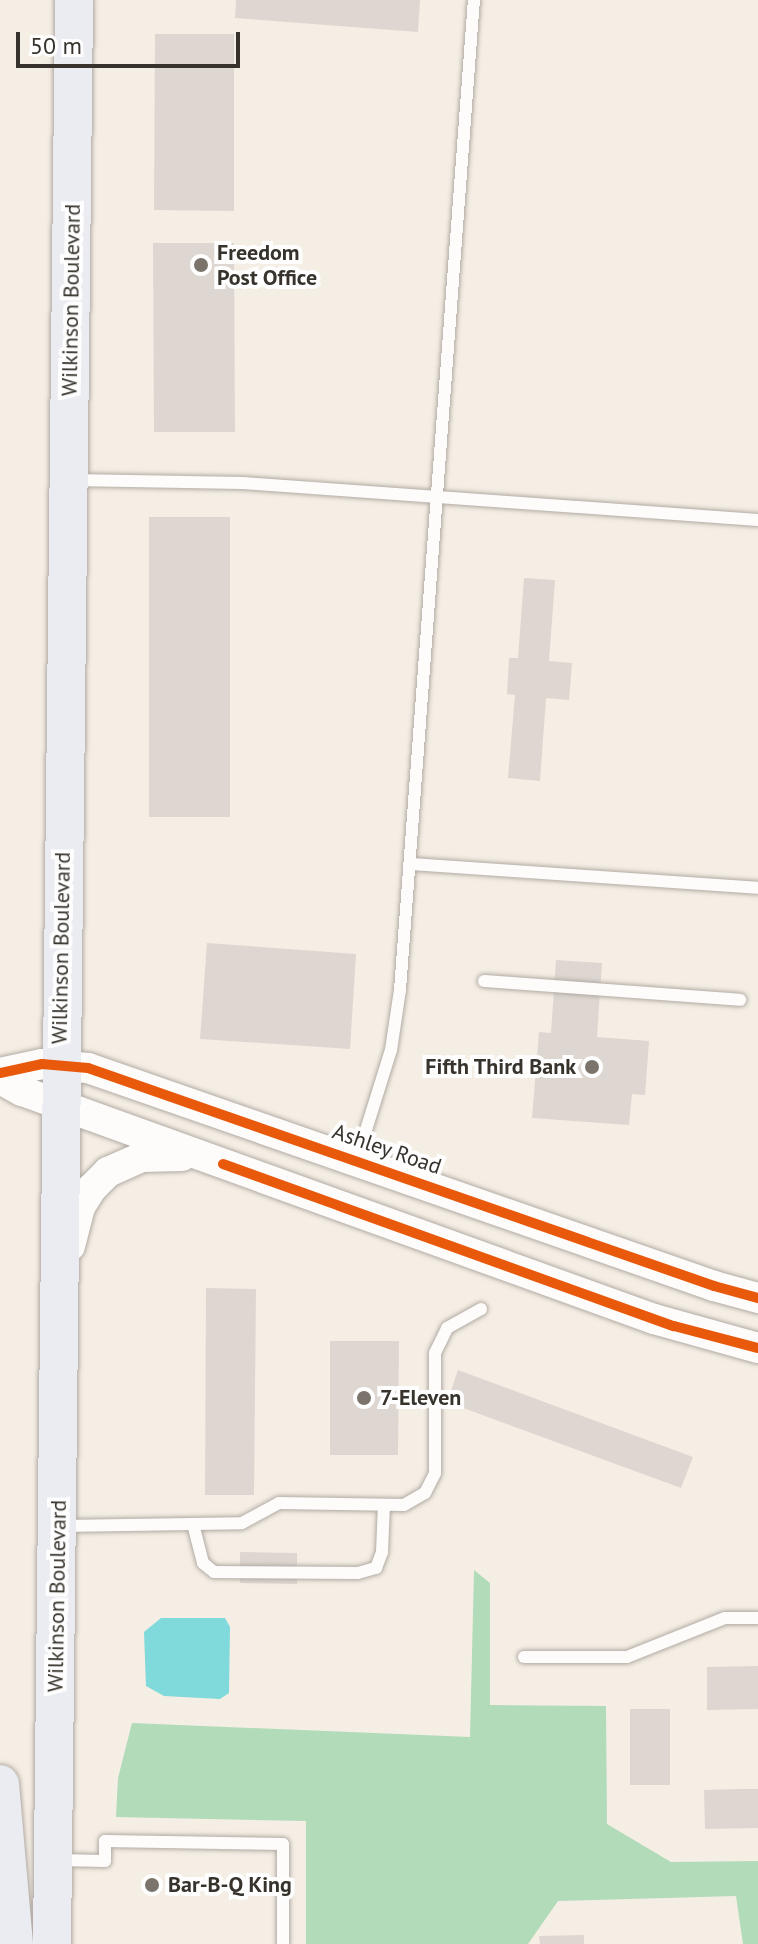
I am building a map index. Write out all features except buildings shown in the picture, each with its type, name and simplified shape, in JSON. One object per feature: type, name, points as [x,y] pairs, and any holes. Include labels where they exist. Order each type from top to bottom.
[{"type":"main road","name":"Wilkinson Boulevard","points":[[52,1944],[58,1526],[59,1064],[74,0]]},
{"type":"main road","points":[[0,1784],[14,1944]]},
{"type":"street","name":"Ashley Road","points":[[0,1073],[23,1066],[59,1064],[88,1068],[357,1159],[714,1286],[758,1298]]},
{"type":"street","points":[[0,1079],[15,1088],[674,1326],[758,1348]]},
{"type":"street","points":[[59,1271],[67,1260],[86,1196],[115,1167],[133,1159],[159,1155],[223,1164]]},
{"type":"lane","points":[[467,0],[472,35]]},
{"type":"lane","points":[[357,1159],[381,1089],[396,1028],[474,0]]},
{"type":"lane","points":[[69,480],[221,482],[758,520]]},
{"type":"lane","points":[[410,864],[758,888]]},
{"type":"lane","points":[[484,981],[740,1000]]},
{"type":"lane","points":[[58,1526],[242,1523],[279,1503],[404,1505],[425,1493],[435,1473],[435,1353],[447,1328],[481,1309]]},
{"type":"lane","points":[[193,1524],[203,1563],[214,1572],[358,1573],[376,1568],[382,1552],[384,1505]]},
{"type":"lane","points":[[524,1657],[627,1657],[725,1618],[758,1618]]},
{"type":"lane","points":[[54,1860],[105,1861],[105,1841],[283,1844],[283,1944]]},
{"type":"green space","points":[[474,1570],[490,1583],[490,1705],[606,1706],[607,1824],[671,1862],[758,1861],[758,1944],[743,1944],[736,1896],[558,1901],[528,1944],[306,1944],[306,1821],[116,1817],[118,1778],[132,1723],[470,1737]]},
{"type":"water","points":[[161,1618],[225,1618],[230,1627],[229,1693],[220,1699],[164,1696],[146,1686],[144,1632]]},
{"type":"cycle path","points":[[0,1073],[42,1064],[88,1068],[714,1286],[758,1298]]},
{"type":"cycle path","points":[[223,1164],[674,1326],[758,1348]]},
{"type":"place","name":"Freedom Post Office","points":[[201,265]]},
{"type":"place","name":"Fifth Third Bank","points":[[592,1067]]},
{"type":"place","name":"7-Eleven","points":[[364,1398]]},
{"type":"place","name":"Bar-B-Q King","points":[[152,1885]]}]
